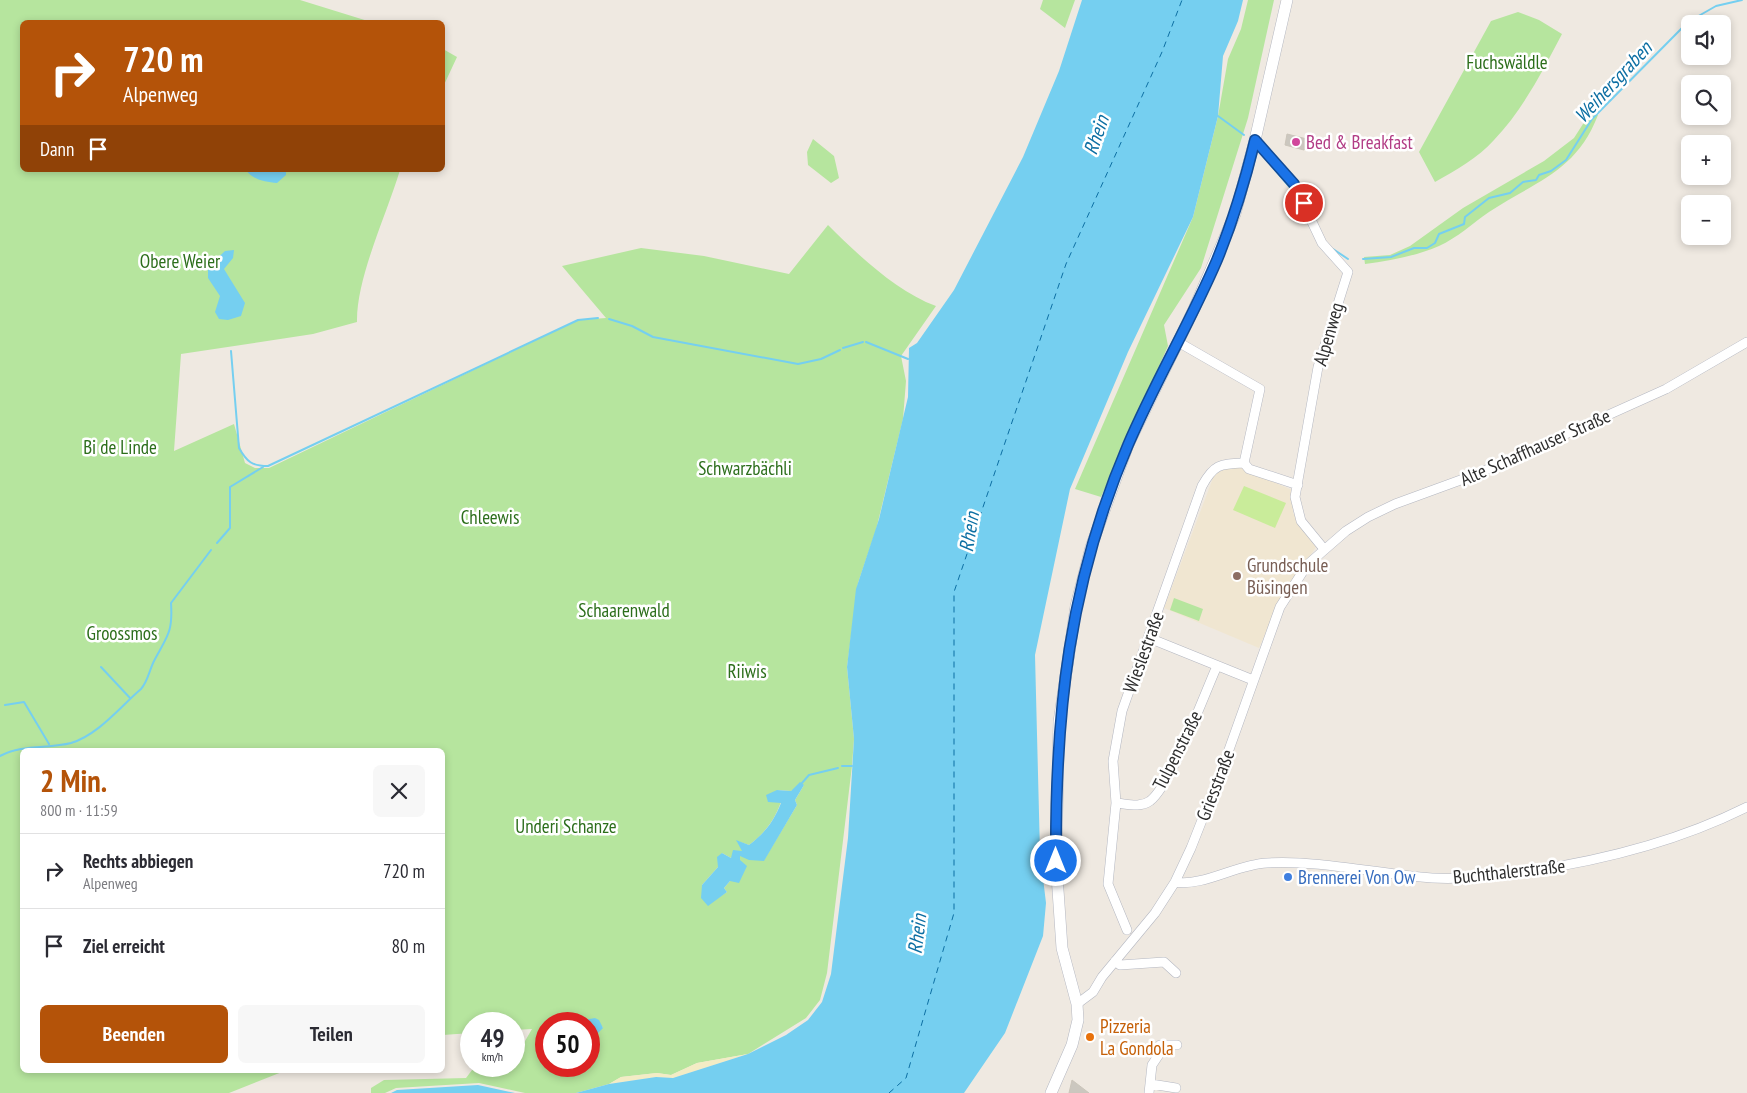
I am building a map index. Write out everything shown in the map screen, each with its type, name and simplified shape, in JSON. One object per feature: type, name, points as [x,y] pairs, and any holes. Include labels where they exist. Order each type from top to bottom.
[{"type":"main road","points":[[1051,1093],[1076,1032],[1077,1004],[1062,948],[1056,885],[1057,759],[1064,675],[1082,581],[1106,503],[1128,445],[1216,261],[1235,214],[1255,140],[1287,0]]},
{"type":"street","name":"Alpenweg","points":[[1255,140],[1294,184],[1322,243],[1348,272],[1318,366],[1295,497],[1296,510],[1310,534],[1324,549]]},
{"type":"street","points":[[1178,342],[1260,388],[1244,463],[1249,468],[1298,485]]},
{"type":"street","name":"Alte Schaffhauser Straße","points":[[1324,549],[1346,530],[1368,517],[1395,504],[1477,474],[1666,389],[1747,342]]},
{"type":"street","name":"Wieslestraße","points":[[1127,930],[1108,884],[1116,803],[1113,761],[1122,711],[1202,486],[1210,471],[1221,465],[1244,463]]},
{"type":"street","name":"Griesstraße","points":[[1077,1004],[1090,996],[1115,962],[1155,914],[1175,882],[1191,848],[1218,780],[1280,607],[1307,565],[1324,549]]},
{"type":"street","points":[[1149,638],[1253,680]]},
{"type":"street","name":"Tulpenstraße","points":[[1116,803],[1137,806],[1144,804],[1151,800],[1166,780],[1217,666]]},
{"type":"street","name":"Buchthalerstraße","points":[[1175,882],[1190,882],[1266,863],[1348,867],[1431,878],[1482,878],[1596,860],[1633,851],[1702,827],[1747,807]]},
{"type":"street","points":[[1115,962],[1120,965],[1164,962],[1176,973]]},
{"type":"street","points":[[1176,1045],[1160,1045],[1160,1053],[1152,1065],[1150,1089],[1176,1088]]},
{"type":"shaded area","name":"Grundschule Büsingen","points":[[1237,466],[1292,490],[1293,513],[1316,547],[1278,604],[1259,648],[1164,608],[1216,470]]},
{"type":"green space","name":"Schaarenwald","points":[[0,0],[300,0],[365,20],[20,20],[20,172],[399,172],[361,286],[357,322],[313,334],[181,354],[174,451],[234,424],[245,463],[255,468],[269,468],[578,320],[606,318],[562,266],[641,248],[704,256],[789,274],[828,225],[865,260],[892,282],[921,300],[936,306],[901,356],[906,381],[903,419],[876,530],[858,583],[847,667],[854,739],[852,766],[827,973],[820,1000],[806,1018],[748,1054],[697,1063],[671,1075],[657,1073],[621,1077],[609,1084],[576,1093],[525,1093],[479,1083],[396,1088],[385,1093],[371,1093],[371,1088],[384,1080],[525,1077],[525,1041],[532,1029],[525,1029],[525,1012],[460,1012],[460,1034],[445,1035],[445,748],[20,748],[20,1073],[279,1073],[229,1093],[0,1093]],"holes":[[[804,785],[795,800],[797,805],[764,860],[740,855],[730,881],[724,888],[727,892],[716,899],[702,885],[718,867],[722,853],[731,858],[743,851],[737,841],[749,845],[760,836],[772,821],[781,802],[777,790],[791,791]]]},
{"type":"green space","points":[[1043,0],[1075,0],[1065,28],[1040,9]]},
{"type":"green space","points":[[1248,0],[1274,0],[1248,118],[1201,268],[1164,325],[1168,346],[1101,497],[1075,489],[1193,217],[1218,116],[1228,59],[1241,29]]},
{"type":"green space","name":"Fuchswäldle","points":[[1518,12],[1539,20],[1562,34],[1532,89],[1504,128],[1474,158],[1435,182],[1419,152],[1491,21]]},
{"type":"green space","points":[[445,50],[457,57],[445,83]]},
{"type":"green space","points":[[1590,113],[1598,115],[1589,134],[1566,163],[1553,173],[1489,212],[1446,243],[1402,258],[1365,264],[1364,257],[1390,255],[1410,246],[1463,208],[1544,161],[1574,138]]},
{"type":"green space","points":[[813,139],[834,156],[839,178],[831,183],[808,165],[807,152]]},
{"type":"green space","points":[[1244,486],[1286,503],[1275,528],[1233,510]]},
{"type":"green space","points":[[1174,598],[1203,609],[1199,621],[1170,610]]},
{"type":"sand","points":[[748,1054],[673,1078],[656,1077],[609,1084],[621,1077],[657,1073],[671,1075],[697,1063]]},
{"type":"water","name":"Rhein","points":[[1082,0],[1243,0],[1238,21],[1223,56],[1218,116],[1193,217],[1128,352],[1070,489],[1035,655],[1040,853],[1046,903],[1043,936],[1005,1033],[964,1093],[576,1093],[609,1084],[656,1077],[673,1078],[748,1054],[786,1035],[808,1020],[822,1002],[831,974],[848,838],[854,739],[847,667],[856,589],[879,519],[908,397],[909,348],[917,343],[954,290],[1023,157],[1059,71]]},
{"type":"water","points":[[286,172],[286,175],[277,183],[273,183],[256,178],[249,173]]},
{"type":"water","points":[[234,250],[233,258],[224,269],[245,303],[241,316],[228,320],[219,319],[215,312],[220,296],[208,278],[208,267],[225,251]]},
{"type":"water","points":[[800,782],[804,785],[795,800],[797,805],[764,861],[749,860],[740,856],[740,860],[747,866],[739,883],[730,881],[724,888],[727,892],[708,906],[701,898],[702,885],[718,867],[717,857],[722,853],[731,858],[733,850],[742,851],[736,840],[749,845],[760,836],[781,803],[768,802],[766,795],[777,790],[791,791]]},
{"type":"water","points":[[478,1085],[515,1093],[391,1093],[397,1090]]},
{"type":"building","name":"Bed & Breakfast","points":[[1287,134],[1307,139],[1304,150],[1285,145]]},
{"type":"building","points":[[1072,1080],[1089,1093],[1069,1093]]},
{"type":"waterway","name":"Weihersgraben","points":[[1700,15],[1716,6],[1742,0]]},
{"type":"waterway","name":"Weihersgraben","points":[[1363,259],[1391,257],[1414,248],[1427,248],[1435,243],[1439,234],[1464,224],[1465,217],[1489,198],[1510,193],[1523,182],[1536,180],[1539,175],[1551,171],[1566,160],[1592,119],[1681,29]]},
{"type":"waterway","name":"Weihersgraben","points":[[1218,116],[1244,135]]},
{"type":"waterway","name":"Weihersgraben","points":[[1259,151],[1293,191]]},
{"type":"waterway","name":"Weihersgraben","points":[[1333,249],[1348,259]]},
{"type":"waterway","points":[[231,351],[239,448],[250,462],[268,466],[578,320],[598,318]]},
{"type":"waterway","points":[[609,319],[632,326],[653,337],[798,364],[821,359],[840,350]]},
{"type":"waterway","points":[[843,348],[863,342]]},
{"type":"waterway","points":[[866,342],[908,359]]},
{"type":"waterway","points":[[217,543],[230,528],[230,487],[263,467]]},
{"type":"waterway","name":"Schwarzbächli","points":[[26,748],[62,745],[81,739],[108,720],[141,689],[166,640],[171,621],[171,603],[211,550]]},
{"type":"waterway","points":[[101,667],[130,698]]},
{"type":"waterway","points":[[5,705],[24,702],[49,744]]},
{"type":"waterway","name":"Schwarzbächli","points":[[0,756],[20,749]]},
{"type":"waterway","points":[[842,766],[852,766]]},
{"type":"waterway","points":[[802,783],[809,775],[838,768]]},
{"type":"ferry route","points":[[889,1093],[906,1078],[954,913],[954,592],[1066,264],[1162,52],[1182,0]]},
{"type":"place","name":"Bed & Breakfast","points":[[1296,142]]},
{"type":"place","name":"Grundschule Büsingen","points":[[1237,576]]},
{"type":"place","name":"Brennerei Von Ow","points":[[1288,877]]},
{"type":"place","name":"Pizzeria La Gondola","points":[[1090,1037]]},
{"type":"route","points":[[1056,861],[1057,759],[1063,682],[1076,606],[1091,547],[1128,445],[1194,309],[1235,214],[1248,172],[1255,140],[1284,171],[1294,184],[1304,203]]},
{"type":"park label","name":"Obere Weier","points":[[180,261]]},
{"type":"park label","name":"Bi de Linde","points":[[120,447]]},
{"type":"park label","name":"Chleewis","points":[[490,517]]},
{"type":"park label","name":"Groossmos","points":[[122,633]]},
{"type":"park label","name":"Riiwis","points":[[747,671]]},
{"type":"park label","name":"Underi Schanze","points":[[566,826]]}]
